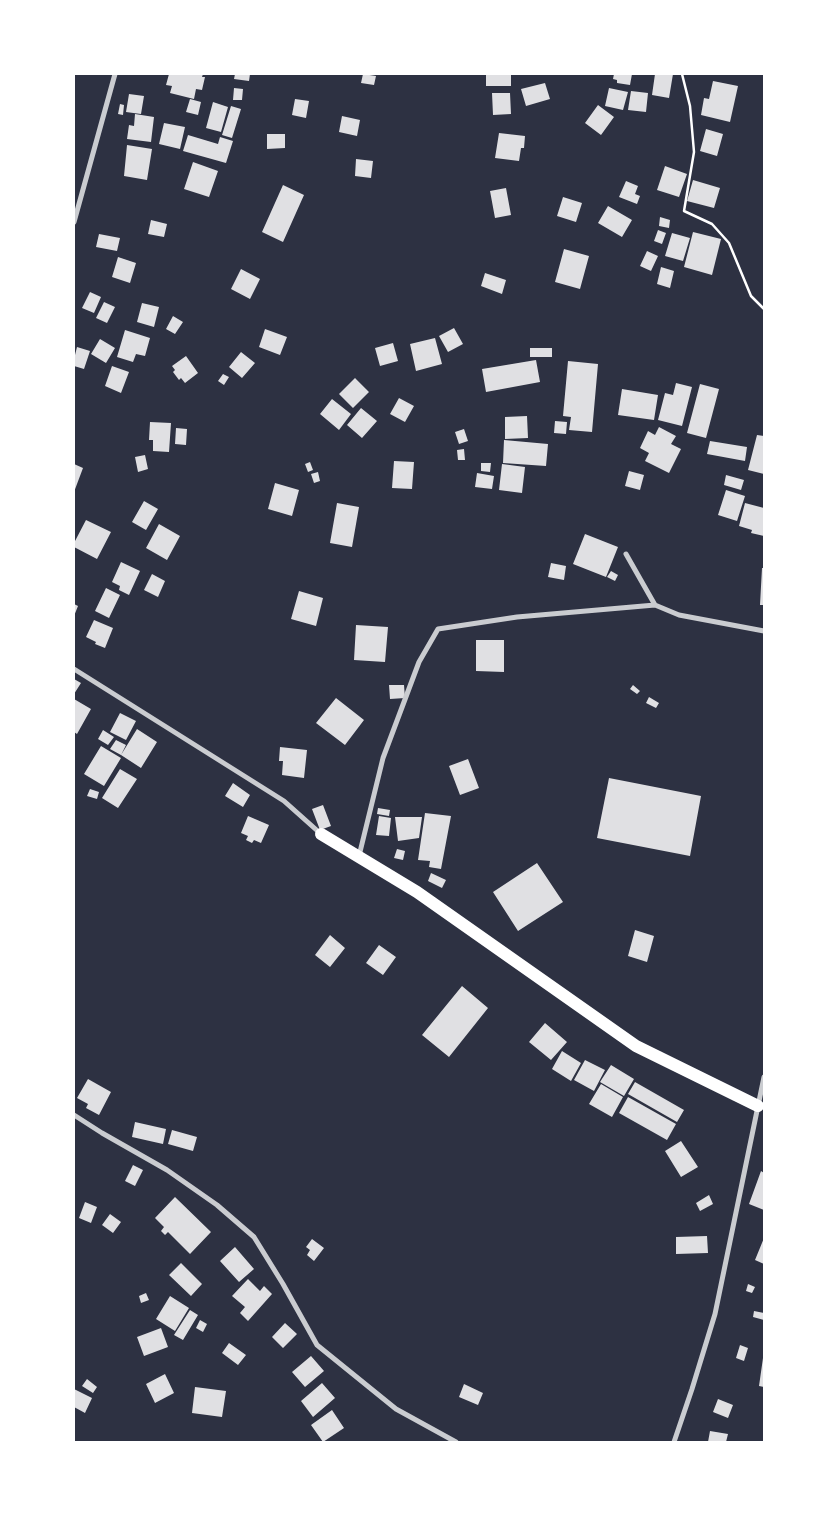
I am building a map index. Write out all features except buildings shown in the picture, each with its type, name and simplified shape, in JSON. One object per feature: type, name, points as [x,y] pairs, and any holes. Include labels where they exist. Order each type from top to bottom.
[{"type":"main road","points":[[321,834],[417,892],[636,1046],[761,1107]]},
{"type":"street","points":[[74,222],[115,74]]},
{"type":"street","points":[[626,554],[655,605]]},
{"type":"street","points":[[359,856],[383,758],[420,662],[438,629],[517,617],[655,605],[679,615],[764,631]]},
{"type":"street","points":[[74,668],[284,801],[321,834]]},
{"type":"street","points":[[674,1442],[715,1314],[761,1107],[764,1077]]},
{"type":"street","points":[[74,1115],[167,1170],[217,1205],[254,1237],[283,1284],[316,1345],[396,1409],[456,1442]]},
{"type":"path","points":[[682,74],[690,106],[694,152],[684,210],[712,224],[729,243],[751,296],[764,309]]}]
